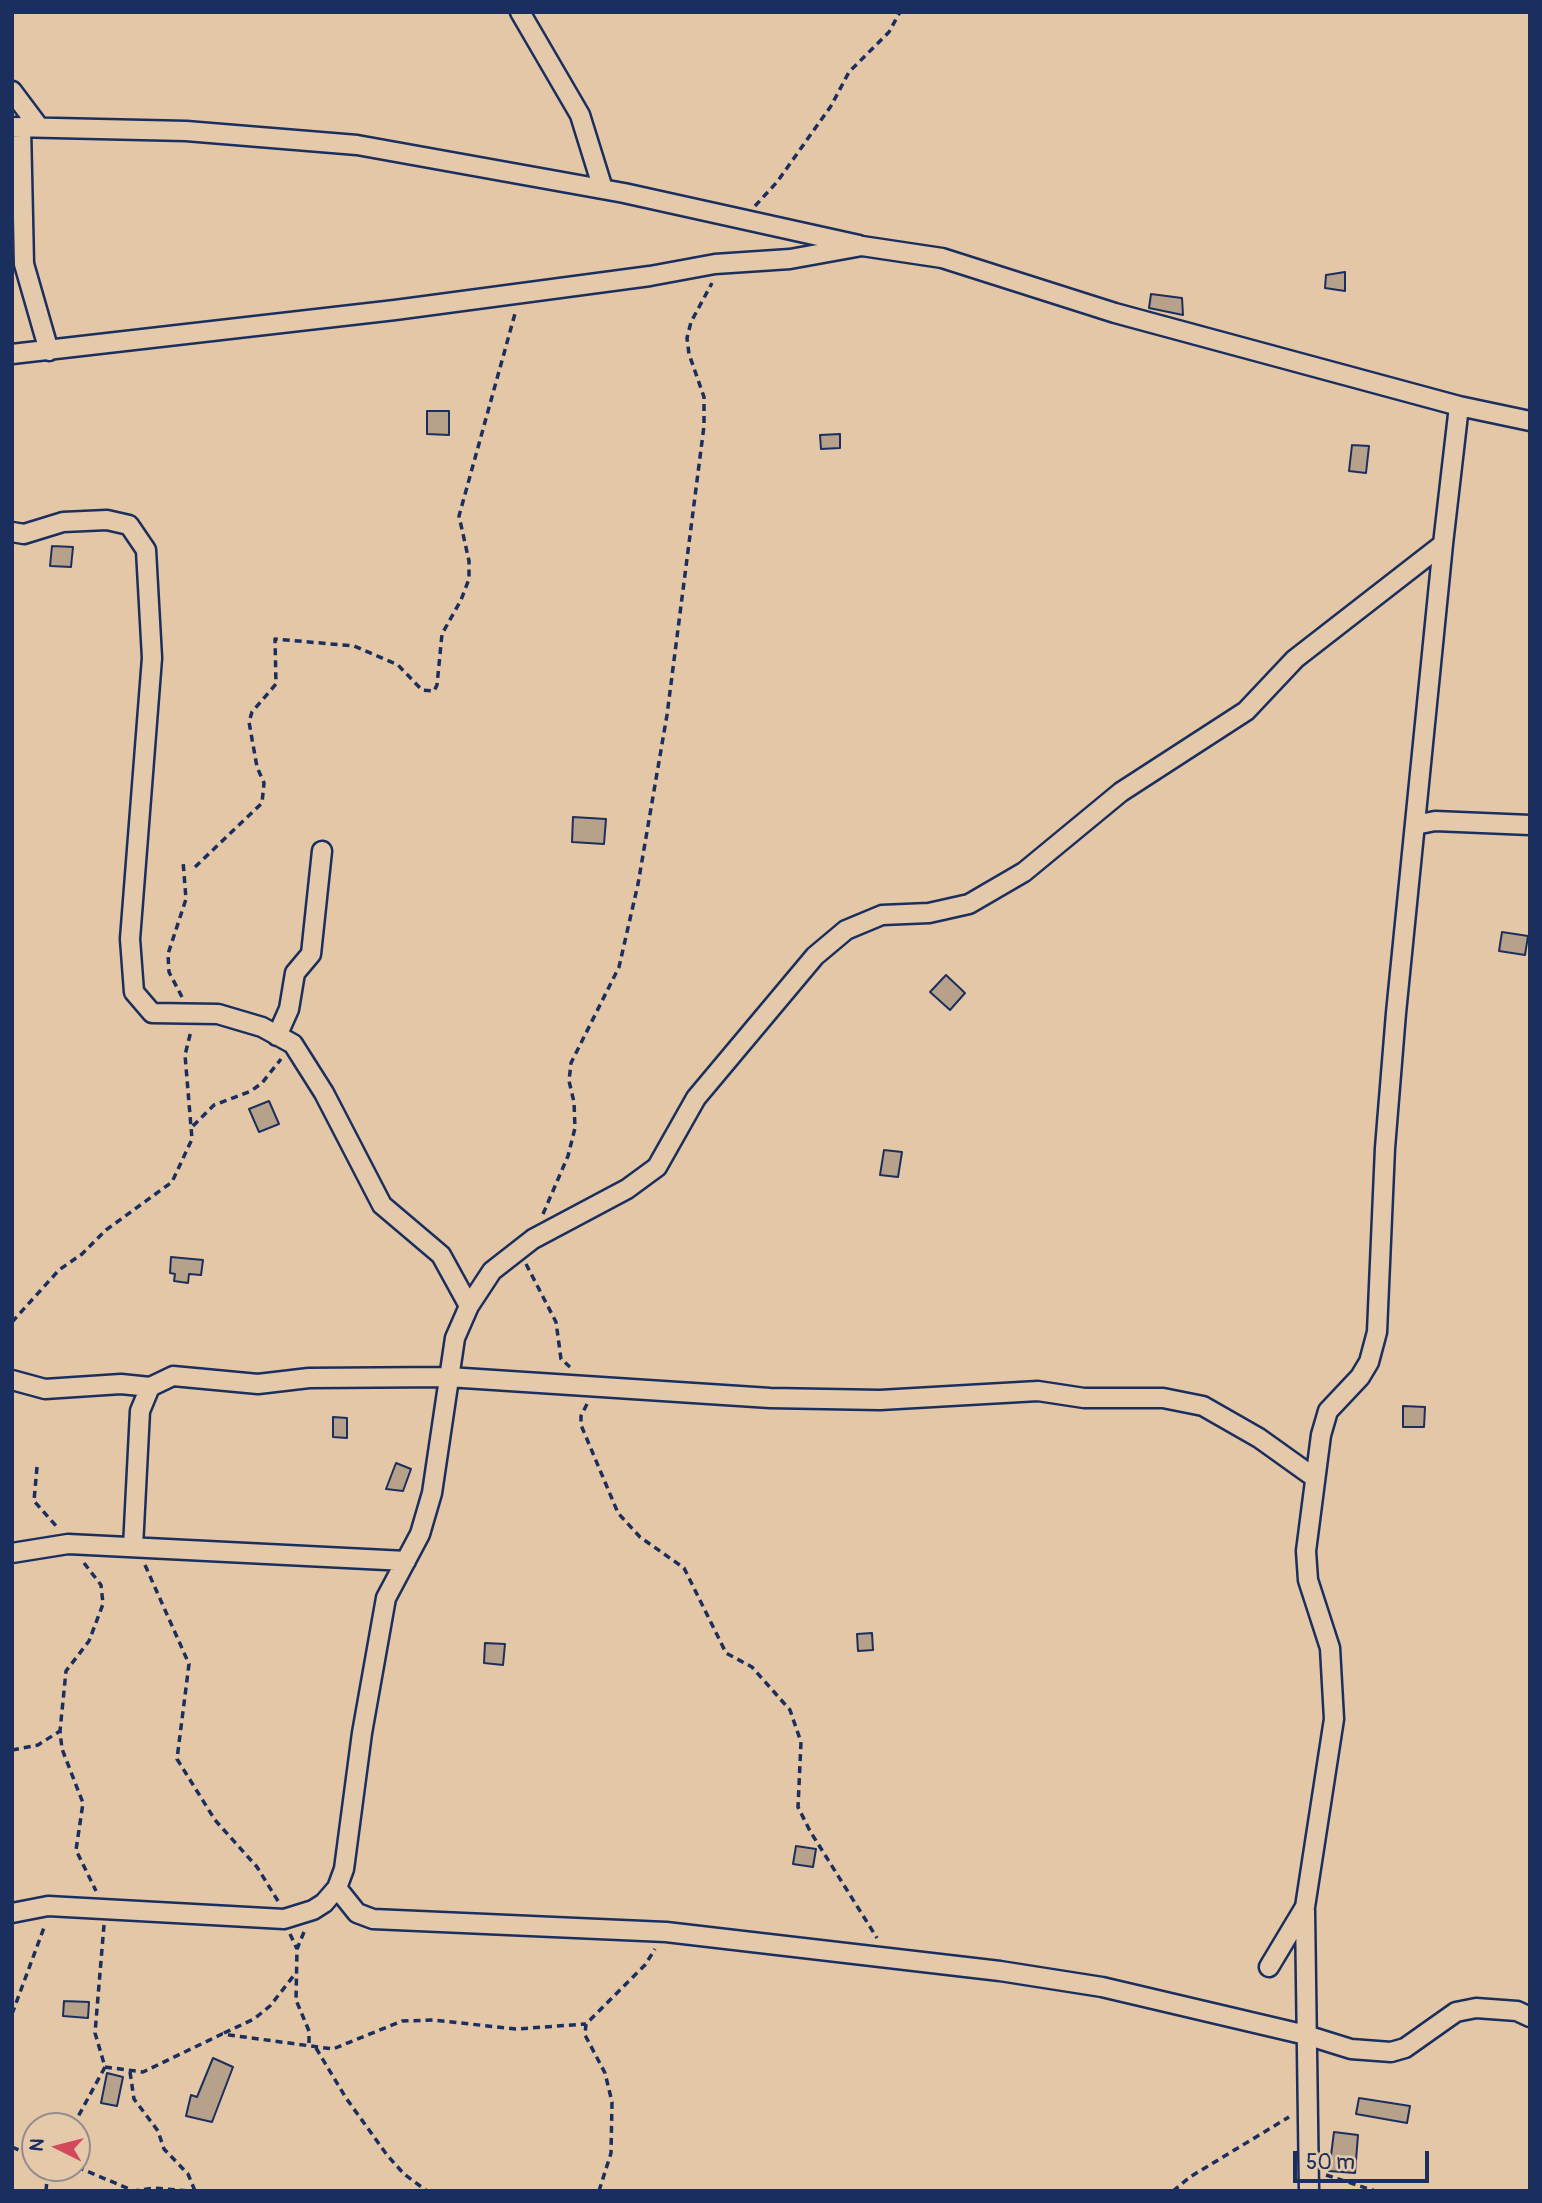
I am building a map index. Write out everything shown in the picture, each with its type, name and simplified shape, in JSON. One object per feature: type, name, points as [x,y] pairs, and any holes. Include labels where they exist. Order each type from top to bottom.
[{"type":"street","points":[[520,12],[580,116],[603,189]]},
{"type":"street","points":[[12,91],[24,127],[24,264],[49,351]]},
{"type":"street","points":[[24,127],[186,131],[357,145],[603,189],[862,246],[942,258],[1115,313],[1459,406],[1530,421]]},
{"type":"street","points":[[12,354],[513,294],[715,264],[790,259],[862,246]]},
{"type":"street","points":[[1309,2191],[1311,2170],[1305,1907],[1334,1719],[1330,1648],[1308,1580],[1306,1560],[1315,1478],[1328,1411],[1360,1377],[1369,1362],[1377,1332],[1385,1148],[1443,544],[1459,406]]},
{"type":"street","points":[[12,532],[24,534],[63,522],[107,520],[129,525],[146,550],[152,658],[130,939],[134,992],[152,1013],[218,1014],[262,1027],[285,1040],[324,1093],[382,1205],[441,1255],[469,1306]]},
{"type":"street","points":[[12,1913],[48,1906],[284,1919],[313,1910],[337,1888],[349,1836],[381,1617],[386,1598],[419,1534],[432,1493],[455,1338],[469,1306],[492,1271],[526,1244],[627,1189],[657,1167],[696,1098],[815,956],[846,930],[881,915],[929,912],[969,904],[1024,872],[1121,792],[1245,711],[1295,659],[1443,544]]},
{"type":"street","points":[[1415,825],[1435,821],[1530,825]]},
{"type":"street","points":[[285,1040],[295,973],[311,954],[322,850]]},
{"type":"street","points":[[12,1380],[45,1389],[121,1384],[150,1387],[173,1376],[258,1384],[309,1378],[449,1377],[588,1388],[797,1399],[880,1400],[1038,1391],[1084,1398],[1163,1398],[1203,1406],[1259,1438],[1315,1478]]},
{"type":"street","points":[[136,1547],[136,1438],[140,1411],[150,1387]]},
{"type":"street","points":[[12,1553],[68,1544],[406,1560]]},
{"type":"street","points":[[337,1888],[357,1913],[391,1922],[666,1932],[1102,1987],[1306,2035],[1351,2049],[1391,2052],[1405,2048],[1456,2012],[1496,2008],[1530,2017]]},
{"type":"street","points":[[1269,1967],[1305,1907]]},
{"type":"path","points":[[744,218],[777,182],[831,106],[849,72],[889,32],[900,12]]},
{"type":"path","points":[[715,264],[713,280],[691,322],[687,338],[689,354],[704,397],[704,426],[667,715],[638,884],[619,967],[571,1063],[569,1081],[574,1102],[575,1128],[568,1156],[526,1244],[556,1322],[561,1359],[585,1378],[588,1402],[581,1416],[581,1425],[618,1513],[640,1537],[684,1568],[726,1653],[751,1667],[790,1710],[801,1742],[799,1807],[810,1831],[890,1959]]},
{"type":"path","points":[[195,867],[262,803],[264,783],[257,766],[249,722],[252,712],[276,684],[275,639],[355,646],[398,665],[422,690],[434,691],[437,685],[442,634],[469,579],[469,561],[459,516],[515,314],[513,294]]},
{"type":"path","points":[[12,1322],[58,1270],[82,1254],[95,1239],[126,1214],[169,1186],[189,1149],[193,1126],[184,1055],[192,1034],[189,1013],[169,972],[168,954],[186,900],[183,861]]},
{"type":"path","points":[[193,1126],[214,1105],[251,1091],[262,1083],[285,1040]]},
{"type":"path","points":[[37,1467],[36,1505],[55,1524],[96,1577],[104,1593],[101,1612],[92,1635],[65,1671],[60,1731],[62,1749],[83,1803],[76,1850],[105,1909],[95,2033],[105,2067],[81,2112]]},
{"type":"path","points":[[136,1547],[189,1664],[177,1759],[219,1825],[232,1836],[243,1854],[261,1872],[284,1909]]},
{"type":"path","points":[[12,1750],[38,1745],[60,1731]]},
{"type":"path","points":[[12,2014],[43,1933],[48,1906]]},
{"type":"path","points":[[309,2047],[307,2023],[296,2000],[296,1973],[297,1949],[313,1910]]},
{"type":"path","points":[[598,2191],[611,2153],[612,2102],[605,2073],[585,2035],[586,2024],[645,1965],[666,1932]]},
{"type":"path","points":[[105,2067],[143,2072],[254,2019],[270,2006],[296,1973]]},
{"type":"path","points":[[222,2034],[316,2048],[342,2048],[402,2021],[433,2020],[516,2029],[586,2024]]},
{"type":"path","points":[[316,2048],[346,2098],[387,2155],[404,2174],[427,2191]]},
{"type":"path","points":[[130,2072],[134,2099],[158,2131],[164,2150],[188,2174],[195,2191]]},
{"type":"path","points":[[1173,2191],[1190,2177],[1289,2118],[1309,2096]]},
{"type":"path","points":[[1311,2170],[1375,2191]]},
{"type":"path","points":[[91,2173],[134,2191],[154,2188],[189,2191]]},
{"type":"building","points":[[1345,272],[1345,291],[1325,288],[1326,275]]},
{"type":"building","points":[[1151,294],[1182,298],[1183,315],[1149,308]]},
{"type":"building","points":[[427,411],[449,411],[449,435],[427,434]]},
{"type":"building","points":[[840,434],[840,448],[821,449],[820,435]]},
{"type":"building","points":[[1352,445],[1369,446],[1366,473],[1349,471]]},
{"type":"building","points":[[52,546],[73,547],[71,567],[50,566]]},
{"type":"building","points":[[573,817],[606,819],[604,844],[572,842]]},
{"type":"building","points":[[1502,932],[1528,936],[1525,955],[1499,951]]},
{"type":"building","points":[[946,975],[965,993],[950,1010],[930,992]]},
{"type":"building","points":[[269,1101],[279,1124],[259,1132],[249,1109]]},
{"type":"building","points":[[884,1150],[902,1152],[898,1177],[880,1175]]},
{"type":"building","points":[[171,1257],[203,1260],[201,1275],[189,1274],[188,1283],[174,1281],[175,1274],[170,1273]]},
{"type":"building","points":[[1403,1406],[1425,1407],[1424,1427],[1403,1427]]},
{"type":"building","points":[[333,1417],[347,1418],[347,1438],[333,1437]]},
{"type":"building","points":[[396,1463],[411,1469],[403,1491],[386,1489]]},
{"type":"building","points":[[872,1633],[873,1650],[858,1651],[857,1634]]},
{"type":"building","points":[[485,1643],[505,1644],[503,1665],[484,1663]]},
{"type":"building","points":[[796,1846],[816,1849],[813,1867],[793,1864]]},
{"type":"building","points":[[64,2001],[89,2002],[88,2018],[63,2016]]},
{"type":"building","points":[[213,2058],[233,2067],[212,2122],[186,2116],[191,2095],[197,2097]]},
{"type":"building","points":[[107,2073],[123,2077],[117,2106],[101,2103]]},
{"type":"building","points":[[1359,2098],[1410,2106],[1407,2123],[1356,2114]]},
{"type":"building","points":[[1334,2132],[1358,2135],[1355,2173],[1329,2171]]}]
